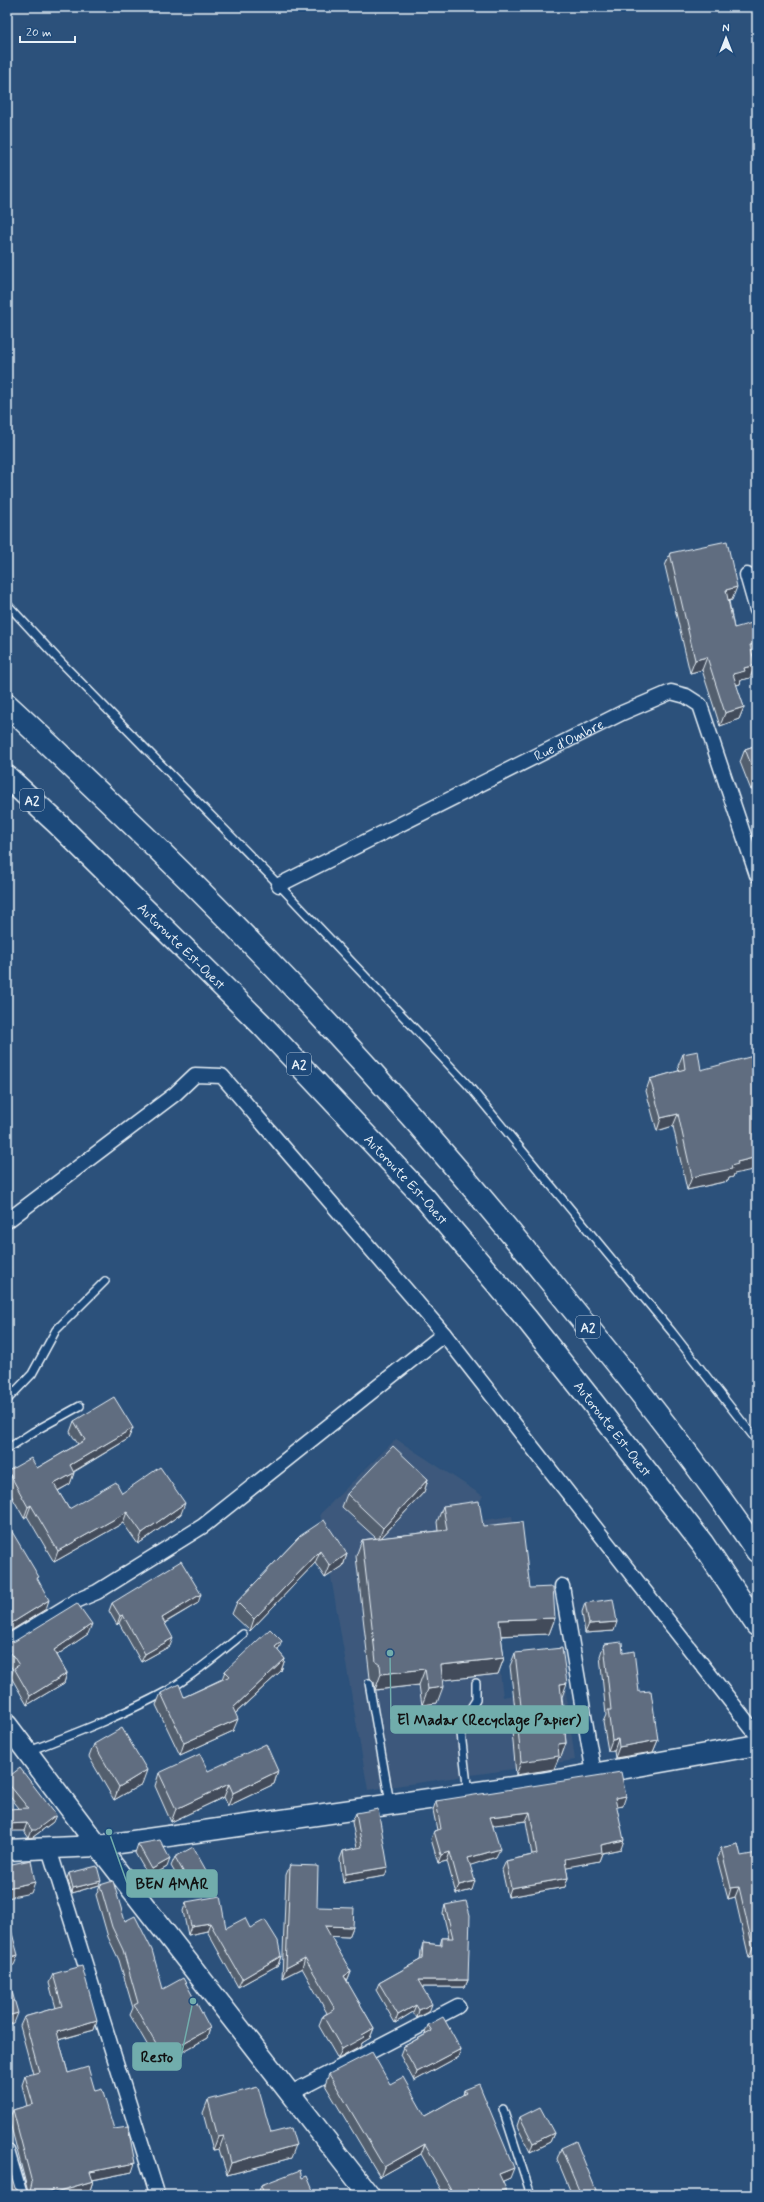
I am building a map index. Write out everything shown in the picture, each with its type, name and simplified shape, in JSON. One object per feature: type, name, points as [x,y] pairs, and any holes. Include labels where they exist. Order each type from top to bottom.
[{"type":"highway","points":[[7,701],[14,712]]},
{"type":"highway","name":"A2","points":[[14,712],[173,862],[249,938],[407,1110],[510,1231],[662,1419],[757,1551]]},
{"type":"highway","name":"Autoroute Est-Ouest","points":[[7,777],[58,824],[261,1024],[423,1196],[526,1318],[590,1398],[702,1543],[757,1625]]},
{"type":"highway","points":[[7,787],[58,824]]},
{"type":"street","points":[[747,575],[757,610]]},
{"type":"street","name":"Rue d'Ombre","points":[[279,885],[622,713],[671,692],[686,696],[700,705],[757,875]]},
{"type":"street","points":[[7,1221],[175,1094],[195,1075],[222,1076],[444,1334],[757,1735]]},
{"type":"street","points":[[7,1643],[76,1601],[97,1592],[203,1526],[444,1334]]},
{"type":"street","points":[[562,1586],[594,1774]]},
{"type":"street","points":[[7,1725],[98,1846],[370,2195]]},
{"type":"street","points":[[7,1850],[98,1846],[390,1805],[594,1774],[757,1745]]},
{"type":"street","points":[[49,1849],[156,2190]]},
{"type":"street","points":[[291,2093],[458,2006]]},
{"type":"street","points":[[7,2151],[20,2195]]},
{"type":"lane","points":[[7,604],[57,658],[279,885],[469,1086],[672,1332],[757,1441]]},
{"type":"lane","points":[[7,1400],[32,1374],[56,1330],[105,1282]]},
{"type":"lane","points":[[7,1449],[33,1432],[80,1406]]},
{"type":"lane","points":[[27,1752],[93,1726],[167,1691],[204,1666],[243,1634]]},
{"type":"lane","points":[[369,1683],[390,1805]]},
{"type":"lane","points":[[468,1793],[460,1725],[476,1700],[476,1683]]},
{"type":"lane","points":[[503,2109],[531,2195]]},
{"type":"shaded area","points":[[396,1439],[483,1496],[469,1520],[436,1527],[512,1516],[524,1589],[491,1595],[503,1697],[565,1686],[575,1760],[368,1790],[320,1514]]},
{"type":"building","points":[[727,541],[737,587],[726,590],[734,628],[752,623],[757,644],[750,645],[755,665],[744,668],[745,671],[733,674],[744,707],[725,713],[707,657],[695,660],[670,553]]},
{"type":"building","points":[[757,745],[757,777],[756,777],[745,749]]},
{"type":"building","points":[[698,1051],[701,1070],[757,1055],[757,1157],[737,1162],[738,1164],[731,1166],[732,1169],[692,1177],[678,1114],[661,1118],[650,1079],[685,1069],[683,1054]]},
{"type":"building","points":[[114,1397],[133,1428],[70,1465],[74,1473],[54,1484],[69,1509],[116,1482],[122,1493],[160,1467],[185,1503],[142,1533],[127,1512],[58,1551],[31,1505],[28,1507],[8,1471],[31,1458],[37,1468],[85,1440],[74,1421]]},
{"type":"building","points":[[393,1446],[428,1479],[383,1528],[347,1494]]},
{"type":"building","points":[[479,1501],[483,1526],[522,1522],[530,1588],[553,1587],[555,1618],[499,1620],[504,1658],[441,1665],[443,1687],[428,1689],[425,1669],[381,1674],[380,1665],[376,1662],[362,1540],[447,1530],[443,1506]]},
{"type":"building","points":[[324,1520],[347,1554],[330,1566],[320,1551],[254,1619],[237,1602],[300,1536]]},
{"type":"building","points":[[11,1530],[39,1577],[37,1578],[49,1600],[7,1626],[7,1597],[10,1595],[7,1589],[7,1532]]},
{"type":"building","points":[[181,1561],[201,1594],[162,1618],[173,1638],[145,1654],[123,1615],[120,1616],[112,1603]]},
{"type":"building","points":[[613,1599],[617,1622],[589,1624],[585,1603]]},
{"type":"building","points":[[77,1603],[92,1624],[54,1650],[67,1673],[30,1696],[14,1668],[19,1665],[7,1647],[7,1640],[10,1642],[15,1641]]},
{"type":"building","points":[[270,1629],[282,1641],[275,1647],[285,1659],[233,1708],[238,1719],[184,1743],[161,1693],[179,1684],[184,1697],[230,1676],[225,1671]]},
{"type":"building","points":[[622,1642],[623,1653],[634,1651],[639,1692],[651,1691],[658,1740],[619,1747],[618,1739],[612,1740],[608,1710],[611,1710],[604,1644]]},
{"type":"building","points":[[562,1648],[567,1683],[560,1684],[566,1743],[558,1744],[559,1756],[521,1762],[516,1706],[521,1706],[515,1653]]},
{"type":"building","points":[[122,1728],[147,1770],[119,1787],[94,1744]]},
{"type":"building","points":[[266,1744],[278,1771],[233,1793],[229,1784],[176,1809],[159,1773],[200,1754],[208,1771]]},
{"type":"building","points":[[20,1768],[56,1815],[36,1830],[32,1830],[27,1823],[7,1824],[7,1809],[28,1808],[7,1782],[7,1778]]},
{"type":"building","points":[[621,1772],[626,1796],[615,1798],[624,1840],[601,1845],[602,1852],[565,1859],[568,1878],[511,1888],[506,1861],[537,1854],[530,1812],[490,1817],[500,1849],[468,1858],[475,1881],[459,1885],[450,1852],[441,1855],[434,1831],[441,1829],[436,1801]]},
{"type":"building","points":[[378,1809],[388,1867],[346,1874],[343,1851],[362,1847],[356,1813]]},
{"type":"building","points":[[160,1840],[170,1859],[152,1869],[138,1844]]},
{"type":"building","points":[[738,1844],[741,1856],[757,1853],[757,1947],[753,1948],[739,1887],[731,1888],[721,1848]]},
{"type":"building","points":[[193,1847],[207,1872],[189,1882],[175,1857]]},
{"type":"building","points":[[31,1860],[35,1882],[7,1888],[7,1865]]},
{"type":"building","points":[[290,1865],[318,1866],[317,1907],[354,1908],[353,1927],[325,1926],[351,1972],[344,1976],[374,2028],[362,2035],[364,2037],[342,2049],[323,2016],[335,2009],[305,1958],[286,1968]]},
{"type":"building","points":[[97,1866],[101,1881],[73,1888],[69,1873]]},
{"type":"building","points":[[113,1881],[125,1921],[135,1916],[152,1950],[163,1989],[183,1978],[210,2028],[162,2055],[134,2005],[138,2003],[123,1950],[112,1927],[100,1885]]},
{"type":"building","points":[[220,1896],[226,1928],[245,1918],[250,1928],[265,1920],[278,1941],[281,1956],[242,1979],[210,1923],[191,1926],[186,1902]]},
{"type":"building","points":[[466,1901],[470,1915],[468,1980],[418,1980],[432,2004],[419,2010],[416,2005],[398,2015],[379,1983],[422,1959],[423,1943],[442,1945],[442,1938],[453,1938],[445,1905]]},
{"type":"building","points":[[10,1926],[18,1955],[7,1958],[7,1927]]},
{"type":"building","points":[[82,1966],[97,2020],[57,2032],[68,2073],[88,2067],[95,2091],[102,2089],[114,2129],[128,2127],[135,2163],[90,2172],[93,2181],[52,2193],[52,2190],[39,2195],[7,2195],[7,2160],[15,2188],[22,2194],[30,2191],[32,2183],[13,2110],[33,2104],[25,2076],[39,2072],[24,2017],[62,2006],[53,1974]]},
{"type":"building","points":[[7,1974],[18,2013],[7,2016]]},
{"type":"building","points":[[443,2017],[461,2049],[417,2072],[403,2047],[432,2031],[428,2025]]},
{"type":"building","points":[[372,2052],[390,2084],[403,2077],[425,2116],[466,2093],[464,2090],[479,2084],[514,2168],[499,2174],[506,2189],[491,2195],[448,2195],[453,2193],[425,2144],[384,2167],[329,2074]]},
{"type":"building","points":[[258,2087],[271,2133],[291,2128],[296,2145],[231,2163],[224,2136],[218,2137],[208,2100]]},
{"type":"building","points":[[540,2107],[554,2133],[533,2143],[520,2117]]},
{"type":"building","points":[[576,2141],[598,2195],[581,2195],[561,2148]]},
{"type":"building","points":[[300,2170],[302,2178],[307,2176],[315,2195],[255,2195],[263,2192],[261,2185]]},
{"type":"place","name":"El Madar (Recyclage Papier)","points":[[390,1653]]},
{"type":"place","name":"BEN AMAR","points":[[109,1832]]},
{"type":"place","name":"Resto","points":[[193,2001]]}]
